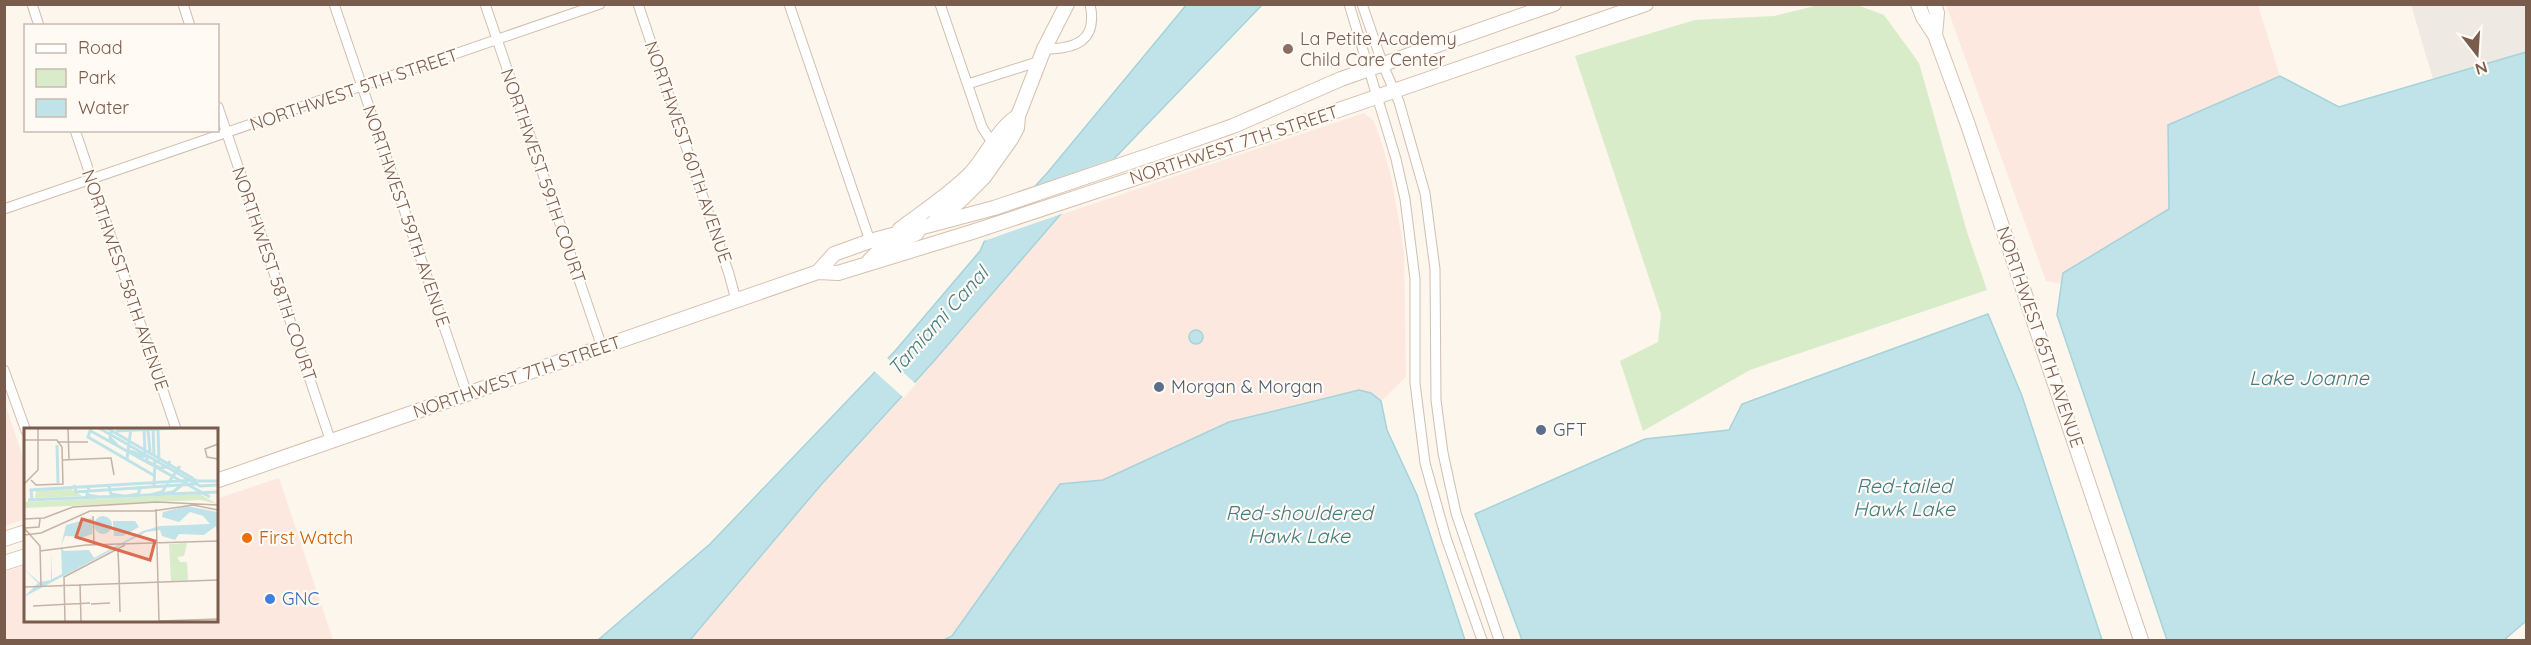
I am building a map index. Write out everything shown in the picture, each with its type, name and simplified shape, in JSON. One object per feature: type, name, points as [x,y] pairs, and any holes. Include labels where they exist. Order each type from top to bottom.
[{"type":"main road","points":[[863,266],[878,252],[931,224],[962,200],[984,177],[1017,128],[1018,116],[1042,55],[1067,4]]},
{"type":"main road","name":"NORTHWEST 7TH STREET","points":[[818,272],[834,254],[894,233],[970,215],[1016,201],[1233,126],[1341,79],[1554,4]]},
{"type":"main road","name":"NORTHWEST 7TH STREET","points":[[218,480],[818,272],[838,273],[997,224],[1395,92],[1646,4]]},
{"type":"main road","name":"NORTHWEST 65TH AVENUE","points":[[1918,4],[1923,17],[1935,34],[2142,640]]},
{"type":"main road","name":"NORTHWEST 65TH AVENUE","points":[[1934,4],[1937,13],[1935,34]]},
{"type":"main road","points":[[894,233],[957,187],[980,162],[1006,123],[1018,116]]},
{"type":"main road","points":[[4,539],[24,533]]},
{"type":"main road","points":[[4,563],[24,557]]},
{"type":"street","points":[[32,4],[38,24]]},
{"type":"street","points":[[183,4],[189,24]]},
{"type":"street","name":"NORTHWEST 59TH AVENUE","points":[[334,4],[467,394]]},
{"type":"street","name":"NORTHWEST 59TH COURT","points":[[485,4],[602,347]]},
{"type":"street","name":"NORTHWEST 5TH STREET","points":[[4,209],[600,4]]},
{"type":"street","name":"NORTHWEST 60TH AVENUE","points":[[638,4],[736,300]]},
{"type":"street","points":[[789,4],[870,241]]},
{"type":"street","points":[[940,4],[982,127],[993,144]]},
{"type":"street","points":[[968,84],[1085,39],[1091,27],[1090,4]]},
{"type":"street","points":[[1349,4],[1376,67],[1395,92],[1411,137],[1428,206],[1435,269],[1436,400],[1445,464],[1456,513],[1499,640]]},
{"type":"street","points":[[1362,4],[1376,67],[1377,98],[1401,180],[1411,237],[1415,289],[1415,383],[1425,464],[1446,538],[1482,640]]},
{"type":"street","name":"NORTHWEST 58TH COURT","points":[[219,110],[331,442]]},
{"type":"street","name":"NORTHWEST 58TH AVENUE","points":[[76,132],[176,428]]},
{"type":"street","points":[[4,369],[25,428]]},
{"type":"shaded area","points":[[1946,5],[2258,5],[2280,76],[2168,125],[2169,209],[2063,273],[2062,284],[2046,281]]},
{"type":"shaded area","points":[[2411,5],[2526,5],[2526,52],[2433,79]]},
{"type":"shaded area","points":[[1364,113],[1374,121],[1384,150],[1392,181],[1404,251],[1406,377],[1381,401],[1371,393],[1229,422],[1103,480],[1060,484],[952,636],[944,640],[690,640],[820,486],[934,361],[1060,215]]},
{"type":"shaded area","points":[[5,404],[24,460],[24,519],[5,526]]},
{"type":"shaded area","points":[[279,478],[333,640],[5,640],[5,572],[24,565],[24,621],[218,621],[218,498]]},
{"type":"green space","points":[[1823,4],[1857,5],[1884,15],[1919,63],[1967,232],[1987,290],[1750,370],[1643,431],[1620,361],[1658,342],[1661,314],[1575,56],[1695,20],[1774,16]]},
{"type":"water","name":"Tamiami Canal","points":[[1187,4],[1262,5],[1060,215],[934,361],[820,486],[690,640],[598,640],[710,544],[895,351],[980,251],[984,242],[1048,172]]},
{"type":"water","name":"Lake Joanne","points":[[2526,52],[2526,621],[2504,640],[2167,640],[2057,315],[2063,273],[2169,209],[2168,125],[2280,76],[2339,107]]},
{"type":"water","name":"Red-tailed Hawk Lake","points":[[1988,314],[2022,396],[2102,640],[1522,640],[1475,514],[1645,439],[1729,430],[1742,404]]},
{"type":"water","points":[[1196,330],[1201,332],[1203,337],[1201,342],[1196,344],[1191,342],[1189,337],[1191,332]]},
{"type":"water","name":"Red-shouldered Hawk Lake","points":[[1359,390],[1371,393],[1381,401],[1387,430],[1417,495],[1465,640],[944,640],[952,636],[1060,484],[1103,480],[1229,422]]},
{"type":"pier","points":[[1119,157],[1067,212],[984,241],[1029,188]]},
{"type":"pier","points":[[886,357],[916,384],[904,398],[873,370]]},
{"type":"place","name":"La Petite Academy Child Care Center","points":[[1288,49]]},
{"type":"place","name":"Morgan & Morgan","points":[[1159,387]]},
{"type":"place","name":"GFT","points":[[1541,430]]},
{"type":"place","name":"First Watch","points":[[247,538]]},
{"type":"place","name":"GNC","points":[[270,599]]}]
